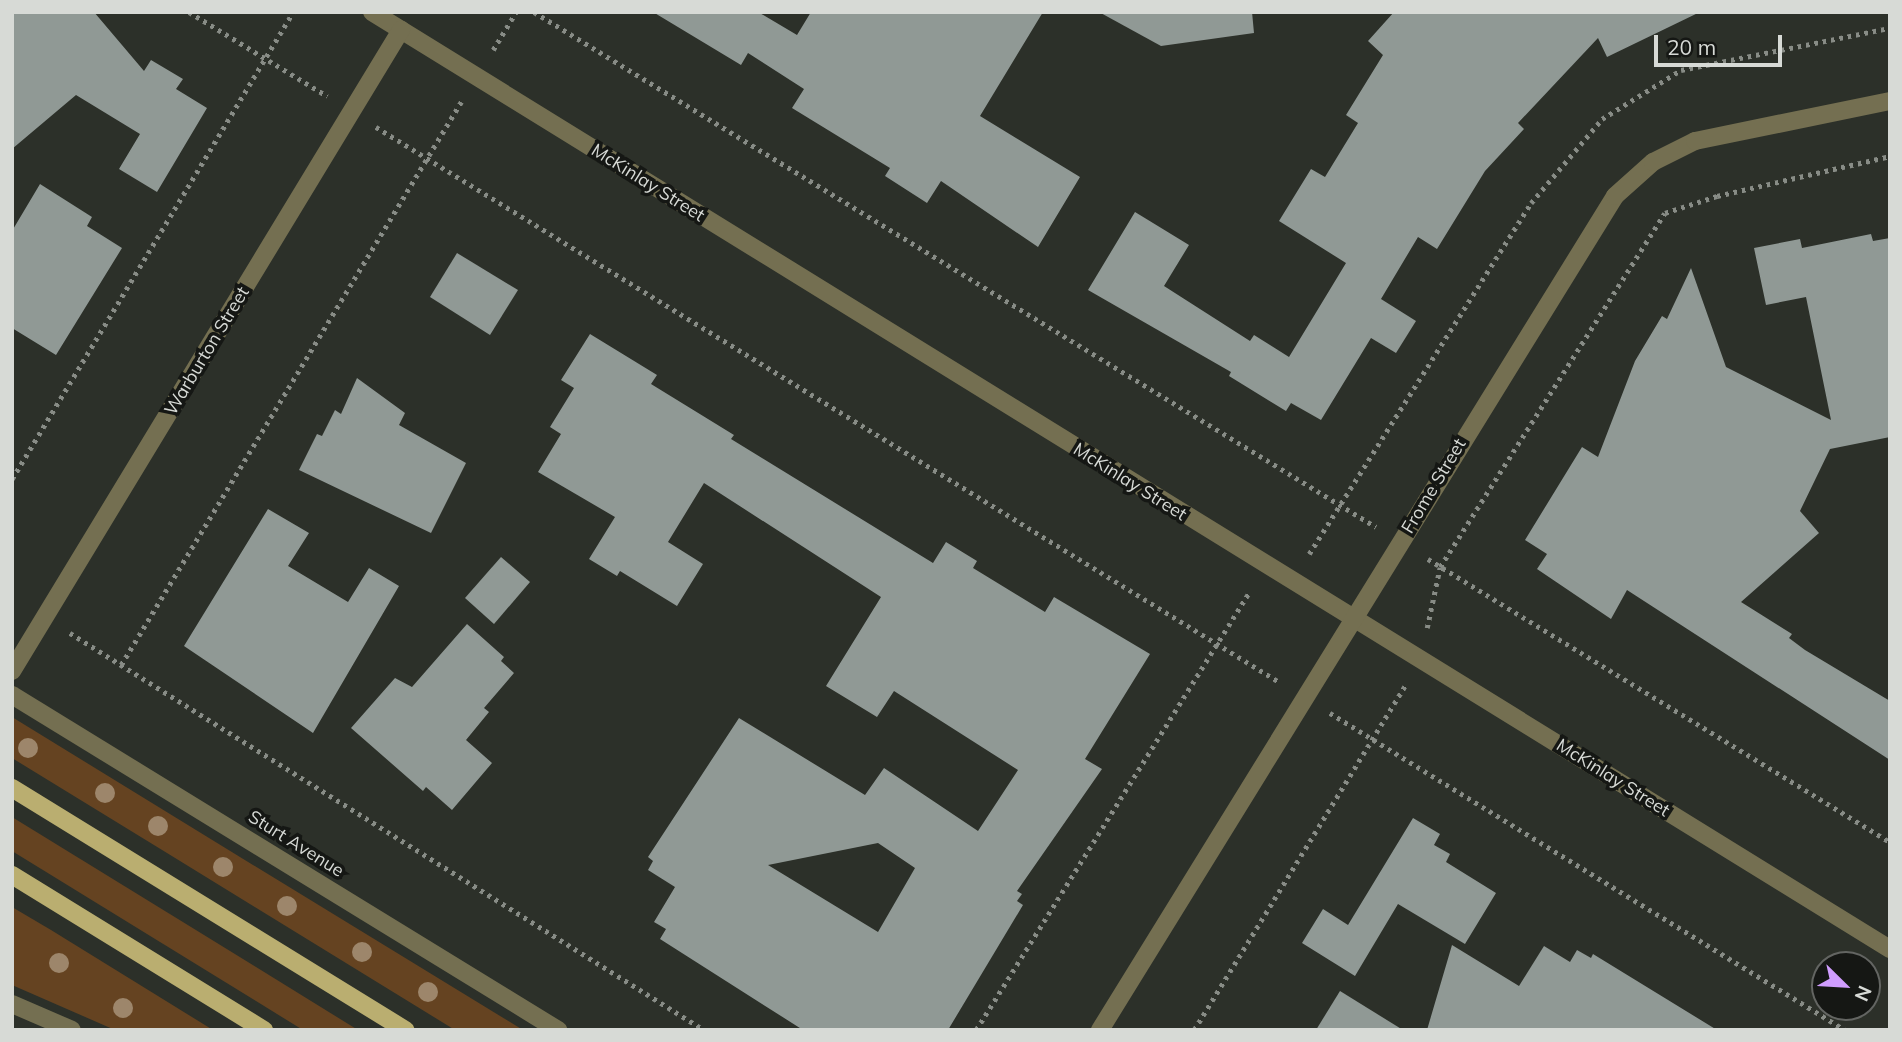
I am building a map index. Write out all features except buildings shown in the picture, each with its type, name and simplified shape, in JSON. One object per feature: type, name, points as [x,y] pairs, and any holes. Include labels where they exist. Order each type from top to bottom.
[{"type":"main road","points":[[12,788],[405,1030]]},
{"type":"main road","points":[[12,875],[264,1030]]},
{"type":"street","name":"McKinlay Street","points":[[372,12],[1352,619],[1890,948]]},
{"type":"street","name":"Warburton Street","points":[[12,671],[401,30]]},
{"type":"street","name":"Frome Street","points":[[1100,1030],[1607,205],[1643,169],[1705,138],[1890,101]]},
{"type":"street","name":"Sturt Avenue","points":[[12,695],[558,1030]]},
{"type":"street","points":[[12,1004],[72,1030]]},
{"type":"path","points":[[189,12],[1845,1030]]},
{"type":"path","points":[[12,479],[293,12]]},
{"type":"path","points":[[121,665],[516,12]]},
{"type":"path","points":[[534,12],[1890,842]]},
{"type":"path","points":[[1194,1030],[1420,660],[1440,567],[1665,214],[1717,196],[1890,156]]},
{"type":"path","points":[[976,1030],[1265,565]]},
{"type":"path","points":[[45,618],[705,1030]]},
{"type":"shaded area","points":[[12,717],[523,1030],[455,1030],[12,758]]},
{"type":"shaded area","points":[[12,817],[358,1030],[303,1030],[12,851]]},
{"type":"shaded area","points":[[12,907],[213,1030],[115,1030],[12,985]]}]
